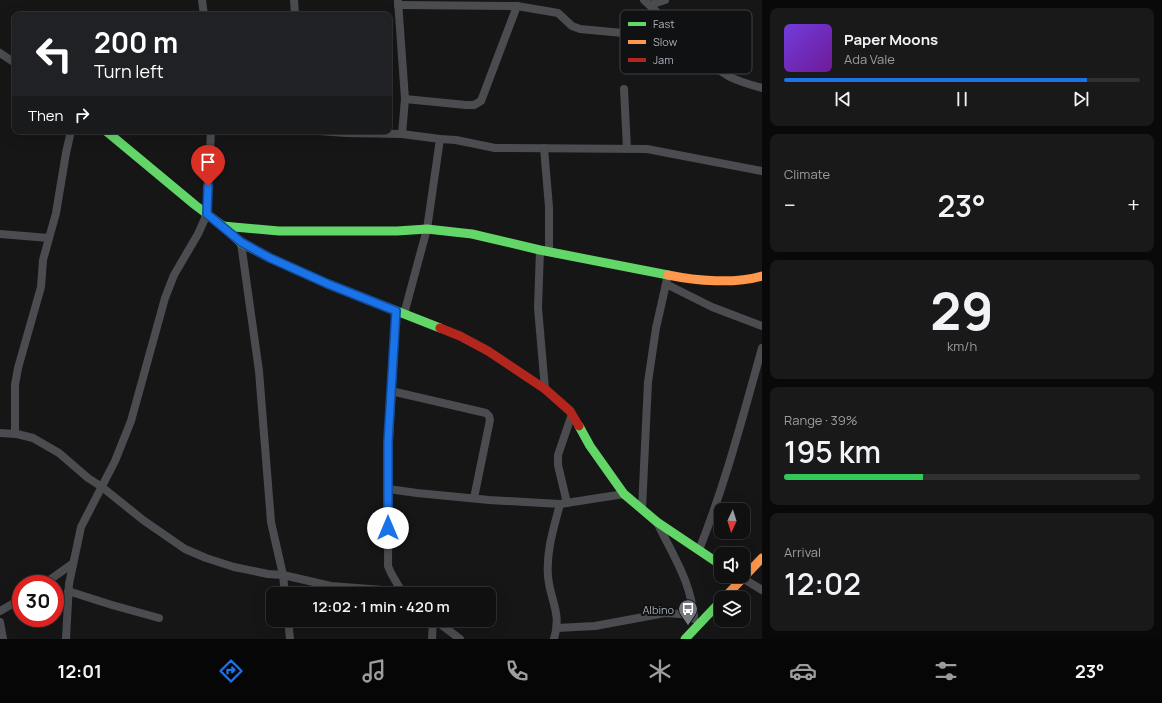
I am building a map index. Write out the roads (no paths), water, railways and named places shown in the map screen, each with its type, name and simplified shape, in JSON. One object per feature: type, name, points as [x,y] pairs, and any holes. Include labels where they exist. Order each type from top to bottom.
[{"type":"street","points":[[202,0],[204,12]]},
{"type":"street","points":[[294,0],[295,12]]},
{"type":"street","points":[[647,3],[665,0]]},
{"type":"street","points":[[402,134],[405,99],[398,2],[517,6],[558,13],[572,26],[580,29],[620,33]]},
{"type":"street","points":[[405,99],[466,105],[474,105],[481,101],[517,6]]},
{"type":"street","points":[[0,53],[12,61]]},
{"type":"street","points":[[726,74],[730,77],[762,88]]},
{"type":"street","points":[[624,89],[627,149]]},
{"type":"street","points":[[15,434],[15,385],[18,368],[41,287],[43,260],[56,213],[70,134]]},
{"type":"street","points":[[110,134],[241,242],[270,258],[328,284],[460,336],[488,351],[545,389],[572,414],[590,446],[624,494],[657,522],[714,560]]},
{"type":"street","points":[[66,639],[68,591],[72,564],[81,527],[115,461],[131,421],[165,298],[174,275],[198,234],[207,214],[211,134]]},
{"type":"street","points":[[392,134],[456,140],[495,148],[647,150],[762,171]]},
{"type":"street","points":[[398,587],[388,566],[388,442],[391,391],[400,312],[427,229],[440,139]]},
{"type":"street","points":[[544,148],[549,207],[538,308],[545,389]]},
{"type":"street","points":[[223,226],[279,232],[397,231],[427,229],[472,234],[667,279],[726,280],[751,279],[762,276]]},
{"type":"street","points":[[0,234],[49,238]]},
{"type":"street","points":[[241,242],[258,371],[271,522],[284,587]]},
{"type":"street","points":[[667,279],[712,307],[762,326]]},
{"type":"street","points":[[642,509],[648,382],[656,328],[667,279]]},
{"type":"street","points":[[699,550],[710,524],[762,348]]},
{"type":"street","points":[[391,391],[486,413],[489,416],[490,420],[474,498]]},
{"type":"street","points":[[554,639],[557,628],[557,615],[550,588],[548,569],[550,541],[564,503],[558,465],[558,455],[572,414]]},
{"type":"street","points":[[0,433],[15,434],[33,438],[59,453],[88,478],[102,486],[143,520],[185,549],[206,558],[234,567],[268,574],[283,575],[331,586],[344,587]]},
{"type":"street","points":[[388,489],[474,498],[564,503],[624,494]]},
{"type":"street","points":[[657,522],[686,579],[694,615],[695,629]]},
{"type":"street","points":[[750,568],[761,559]]},
{"type":"street","points":[[57,575],[72,564]]},
{"type":"street","points":[[729,591],[735,583]]},
{"type":"street","points":[[750,583],[762,590]]},
{"type":"street","points":[[68,591],[159,618]]},
{"type":"street","points":[[0,612],[12,605]]},
{"type":"street","points":[[685,639],[714,609]]},
{"type":"street","points":[[557,628],[595,626],[665,613],[694,615]]},
{"type":"street","points":[[0,622],[3,639]]},
{"type":"street","points":[[289,627],[290,639]]},
{"type":"street","points":[[432,639],[433,627]]},
{"type":"street","points":[[444,627],[460,639]]},
{"type":"place","name":"Albino","points":[[688,626]]}]
